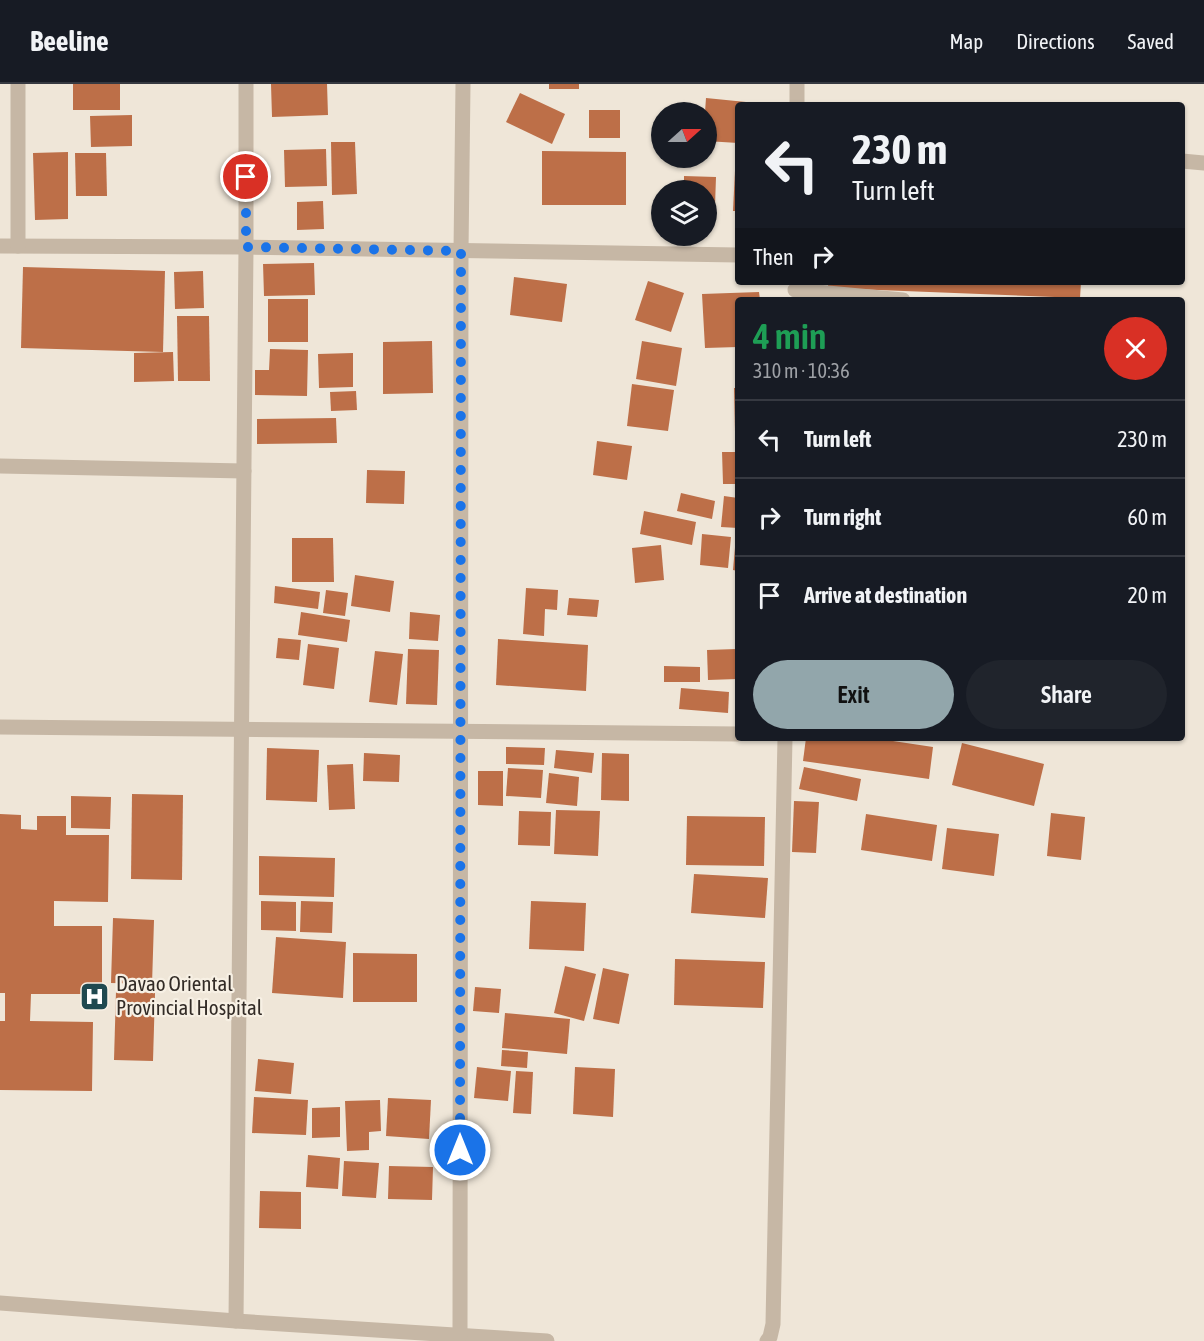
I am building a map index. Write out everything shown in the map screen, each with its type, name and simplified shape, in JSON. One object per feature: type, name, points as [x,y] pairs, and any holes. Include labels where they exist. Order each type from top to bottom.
[{"type":"street","points":[[18,84],[18,246]]},
{"type":"street","points":[[236,1321],[246,84]]},
{"type":"street","points":[[460,1335],[463,84]]},
{"type":"street","points":[[796,102],[797,84]]},
{"type":"street","points":[[1185,161],[1204,163]]},
{"type":"street","points":[[0,246],[246,247],[735,255]]},
{"type":"street","points":[[794,291],[867,297]]},
{"type":"street","points":[[0,466],[244,471]]},
{"type":"street","points":[[0,727],[735,735]]},
{"type":"street","points":[[767,1341],[773,1324],[785,741]]},
{"type":"street","points":[[0,1303],[547,1341]]},
{"type":"building","points":[[73,84],[120,84],[120,110],[73,110]]},
{"type":"building","points":[[271,84],[327,84],[328,115],[272,117]]},
{"type":"building","points":[[549,84],[579,84],[579,89],[549,89]]},
{"type":"building","points":[[520,93],[565,114],[552,144],[506,122]]},
{"type":"building","points":[[706,98],[746,102],[735,102],[735,143],[717,142],[717,102],[706,102]]},
{"type":"building","points":[[589,110],[620,110],[620,138],[589,138]]},
{"type":"building","points":[[132,115],[132,146],[91,147],[90,116]]},
{"type":"building","points":[[331,142],[355,142],[357,194],[332,195]]},
{"type":"building","points":[[326,149],[327,186],[285,187],[284,150]]},
{"type":"building","points":[[542,151],[626,152],[626,205],[542,205]]},
{"type":"building","points":[[68,152],[68,219],[35,220],[33,153]]},
{"type":"building","points":[[75,153],[106,153],[107,196],[76,196]]},
{"type":"building","points":[[735,171],[735,211],[733,211]]},
{"type":"building","points":[[684,176],[716,177],[716,180],[684,180]]},
{"type":"building","points":[[323,201],[324,229],[297,230],[297,202]]},
{"type":"building","points":[[314,263],[315,295],[264,296],[263,264]]},
{"type":"building","points":[[23,267],[165,271],[163,352],[21,348]]},
{"type":"building","points":[[203,271],[204,308],[175,309],[174,272]]},
{"type":"building","points":[[514,277],[567,284],[562,322],[510,315]]},
{"type":"building","points":[[648,281],[684,293],[671,332],[635,320]]},
{"type":"building","points":[[828,285],[1081,285],[1080,297],[828,288]]},
{"type":"building","points":[[759,292],[760,297],[735,297],[735,347],[705,348],[702,294]]},
{"type":"building","points":[[268,299],[308,299],[308,342],[268,342]]},
{"type":"building","points":[[177,316],[209,316],[210,381],[178,381]]},
{"type":"building","points":[[432,341],[433,393],[383,394],[383,342]]},
{"type":"building","points":[[642,341],[682,348],[676,386],[636,379]]},
{"type":"building","points":[[270,349],[308,350],[307,396],[255,395],[255,370],[269,370]]},
{"type":"building","points":[[173,352],[174,381],[134,382],[134,353]]},
{"type":"building","points":[[353,353],[353,387],[319,388],[318,354]]},
{"type":"building","points":[[632,384],[674,390],[668,431],[627,426]]},
{"type":"building","points":[[356,391],[357,410],[331,411],[330,392]]},
{"type":"building","points":[[336,418],[337,443],[257,444],[257,419]]},
{"type":"building","points":[[597,441],[632,446],[627,480],[593,475]]},
{"type":"building","points":[[722,452],[735,452],[735,484],[723,484]]},
{"type":"building","points":[[367,470],[405,471],[404,504],[366,503]]},
{"type":"building","points":[[681,493],[715,501],[712,519],[677,511]]},
{"type":"building","points":[[724,496],[735,498],[735,528],[721,527]]},
{"type":"building","points":[[644,511],[696,522],[692,545],[640,534]]},
{"type":"building","points":[[702,534],[731,537],[728,568],[700,565]]},
{"type":"building","points":[[292,538],[333,538],[334,582],[292,582]]},
{"type":"building","points":[[661,545],[664,580],[635,583],[632,548]]},
{"type":"building","points":[[735,547],[735,570],[733,570]]},
{"type":"building","points":[[355,575],[394,581],[390,612],[351,606]]},
{"type":"building","points":[[275,586],[320,592],[318,609],[274,603]]},
{"type":"building","points":[[526,588],[558,590],[557,610],[545,609],[544,636],[523,634]]},
{"type":"building","points":[[326,590],[348,593],[345,616],[323,613]]},
{"type":"building","points":[[569,598],[599,600],[597,617],[567,615]]},
{"type":"building","points":[[301,612],[350,620],[347,642],[298,635]]},
{"type":"building","points":[[410,612],[440,615],[438,641],[409,639]]},
{"type":"building","points":[[278,638],[301,640],[299,660],[276,658]]},
{"type":"building","points":[[498,639],[588,645],[586,691],[496,685]]},
{"type":"building","points":[[308,644],[339,648],[334,689],[303,685]]},
{"type":"building","points":[[408,649],[439,650],[437,705],[406,704]]},
{"type":"building","points":[[735,649],[735,679],[708,680],[707,650]]},
{"type":"building","points":[[375,651],[403,654],[397,705],[369,702]]},
{"type":"building","points":[[664,666],[700,667],[700,682],[664,682]]},
{"type":"building","points":[[681,688],[729,692],[728,713],[679,709]]},
{"type":"building","points":[[806,741],[893,741],[933,747],[929,779],[803,761]]},
{"type":"building","points":[[962,743],[1044,764],[1034,806],[952,785]]},
{"type":"building","points":[[506,747],[545,748],[544,765],[506,764]]},
{"type":"building","points":[[267,748],[319,750],[317,802],[266,800]]},
{"type":"building","points":[[556,750],[594,753],[592,773],[554,768]]},
{"type":"building","points":[[364,753],[400,755],[399,782],[363,781]]},
{"type":"building","points":[[602,753],[629,754],[629,801],[601,800]]},
{"type":"building","points":[[353,764],[355,809],[329,810],[327,765]]},
{"type":"building","points":[[804,767],[861,779],[857,801],[799,789]]},
{"type":"building","points":[[508,768],[543,770],[541,798],[506,796]]},
{"type":"building","points":[[478,771],[503,771],[503,806],[478,805]]},
{"type":"building","points":[[549,773],[579,777],[577,806],[546,803]]},
{"type":"building","points":[[132,794],[183,795],[182,880],[131,879]]},
{"type":"building","points":[[71,796],[111,797],[110,829],[71,828]]},
{"type":"building","points":[[794,801],[819,802],[816,853],[792,852]]},
{"type":"building","points":[[556,810],[600,811],[598,856],[554,854]]},
{"type":"building","points":[[519,811],[551,812],[550,846],[518,845]]},
{"type":"building","points":[[1051,813],[1085,817],[1081,860],[1047,856]]},
{"type":"building","points":[[0,814],[21,815],[21,829],[37,830],[37,816],[66,816],[66,835],[109,835],[108,902],[54,901],[54,926],[102,926],[102,994],[31,994],[30,1021],[93,1022],[92,1091],[0,1090],[0,1021],[5,1021],[5,993],[0,993]]},
{"type":"building","points":[[866,814],[937,825],[932,861],[861,850]]},
{"type":"building","points":[[687,816],[765,817],[764,866],[686,865]]},
{"type":"building","points":[[947,828],[999,834],[994,876],[942,869]]},
{"type":"building","points":[[259,856],[335,858],[334,897],[259,895]]},
{"type":"building","points":[[694,874],[768,878],[765,918],[691,913]]},
{"type":"building","points":[[261,901],[296,902],[296,931],[261,930]]},
{"type":"building","points":[[301,901],[333,902],[332,933],[300,932]]},
{"type":"building","points":[[531,901],[586,903],[584,951],[529,949]]},
{"type":"building","points":[[113,918],[154,920],[152,984],[111,983]]},
{"type":"building","points":[[276,937],[346,942],[343,998],[272,993]]},
{"type":"building","points":[[353,953],[417,954],[417,1002],[353,1002]]},
{"type":"building","points":[[675,959],[765,962],[763,1008],[674,1005]]},
{"type":"building","points":[[565,966],[596,974],[584,1021],[554,1013]]},
{"type":"building","points":[[603,968],[629,974],[619,1024],[593,1019]]},
{"type":"building","points":[[475,987],[501,989],[499,1013],[473,1011]]},
{"type":"building","points":[[116,991],[155,993],[153,1061],[114,1060]]},
{"type":"building","points":[[505,1013],[570,1019],[567,1054],[502,1048]]},
{"type":"building","points":[[502,1050],[528,1052],[527,1068],[501,1066]]},
{"type":"building","points":[[258,1059],[294,1063],[291,1094],[255,1091]]},
{"type":"building","points":[[477,1067],[511,1071],[508,1101],[474,1098]]},
{"type":"building","points":[[575,1067],[615,1069],[613,1117],[573,1114]]},
{"type":"building","points":[[516,1071],[533,1072],[531,1114],[513,1113]]},
{"type":"building","points":[[254,1097],[308,1100],[306,1135],[252,1133]]},
{"type":"building","points":[[388,1098],[431,1100],[429,1139],[386,1136]]},
{"type":"building","points":[[380,1100],[381,1131],[369,1132],[369,1150],[347,1151],[345,1101]]},
{"type":"building","points":[[340,1107],[340,1137],[312,1138],[312,1108]]},
{"type":"building","points":[[308,1155],[340,1158],[338,1189],[306,1187]]},
{"type":"building","points":[[344,1161],[379,1163],[376,1198],[342,1196]]},
{"type":"building","points":[[389,1166],[433,1167],[432,1200],[388,1199]]},
{"type":"building","points":[[260,1191],[301,1192],[301,1229],[259,1228]]},
{"type":"place","name":"Davao Oriental Provincial Hospital","points":[[95,996]]},
{"type":"route","points":[[246,177],[246,247],[461,251],[460,1150]]}]
